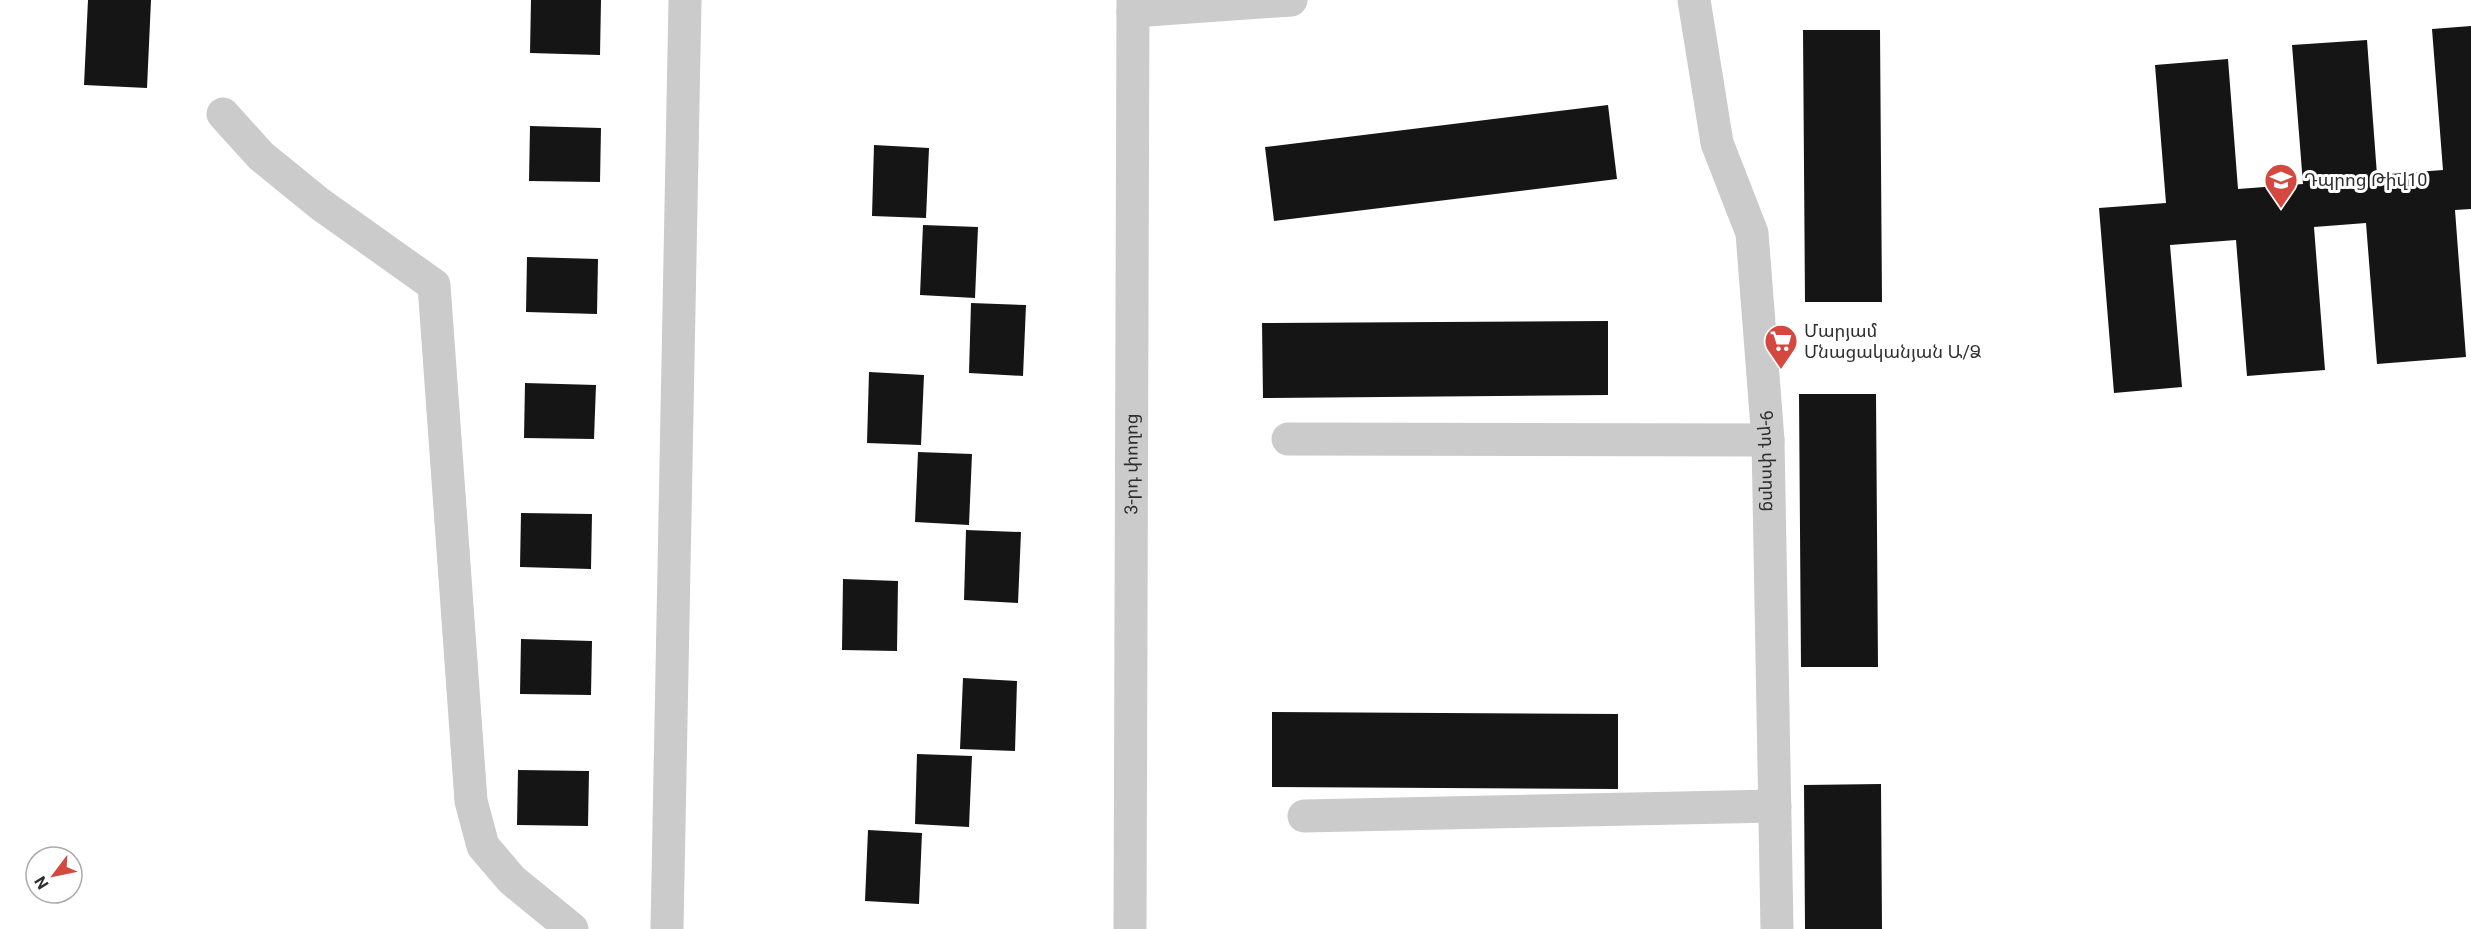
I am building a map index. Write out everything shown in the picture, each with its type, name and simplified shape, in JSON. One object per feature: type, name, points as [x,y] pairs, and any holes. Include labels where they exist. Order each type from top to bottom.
[{"type":"street","points":[[668,929],[685,0]]},
{"type":"street","points":[[1133,6],[1290,0]]},
{"type":"street","name":"9-րդ փողոց","points":[[1694,0],[1717,143],[1752,233],[1768,440],[1777,929]]},
{"type":"street","name":"3-րդ փողոց","points":[[1130,929],[1133,6]]},
{"type":"street","points":[[223,114],[261,156],[320,204],[434,285],[471,801],[483,846],[512,880],[572,929]]},
{"type":"street","points":[[1288,439],[1768,440]]},
{"type":"street","points":[[1304,816],[1775,806]]},
{"type":"building","points":[[88,0],[151,0],[147,88],[84,85]]},
{"type":"building","points":[[531,0],[601,0],[600,55],[530,53]]},
{"type":"building","name":"Դպրոց Թիվ10","points":[[2471,26],[2471,209],[2455,210],[2466,357],[2377,364],[2366,223],[2314,227],[2325,370],[2247,376],[2236,240],[2170,245],[2182,387],[2114,393],[2099,208],[2166,203],[2155,65],[2228,59],[2238,189],[2303,184],[2292,45],[2367,40],[2377,175],[2443,170],[2432,29]]},
{"type":"building","points":[[1803,30],[1880,30],[1882,302],[1805,302]]},
{"type":"building","points":[[1608,105],[1617,179],[1274,221],[1265,147]]},
{"type":"building","points":[[530,126],[601,128],[600,182],[529,181]]},
{"type":"building","points":[[874,145],[929,148],[926,218],[872,216]]},
{"type":"building","points":[[923,225],[978,227],[975,298],[920,295]]},
{"type":"building","points":[[527,257],[598,259],[597,314],[526,312]]},
{"type":"building","points":[[971,303],[1026,305],[1023,376],[969,373]]},
{"type":"building","points":[[1608,321],[1608,395],[1263,398],[1262,323]]},
{"type":"building","points":[[869,372],[924,375],[921,445],[867,443]]},
{"type":"building","points":[[525,383],[596,385],[594,439],[524,438]]},
{"type":"building","points":[[1799,394],[1876,394],[1878,667],[1801,667]]},
{"type":"building","points":[[918,452],[972,454],[969,525],[915,522]]},
{"type":"building","points":[[521,513],[592,514],[591,569],[520,567]]},
{"type":"building","points":[[966,530],[1021,532],[1018,603],[964,600]]},
{"type":"building","points":[[843,579],[898,581],[897,651],[842,650]]},
{"type":"building","points":[[521,639],[592,641],[591,695],[520,694]]},
{"type":"building","points":[[963,678],[1017,681],[1015,751],[960,749]]},
{"type":"building","points":[[1272,712],[1618,714],[1618,789],[1272,787]]},
{"type":"building","points":[[917,754],[972,756],[969,827],[915,824]]},
{"type":"building","points":[[518,770],[589,771],[588,826],[517,825]]},
{"type":"building","points":[[1881,784],[1882,929],[1805,929],[1804,785]]},
{"type":"building","points":[[868,830],[922,833],[919,904],[865,901]]},
{"type":"place","name":"Դպրոց Թիվ10","points":[[2281,209]]},
{"type":"place","name":"Մարյամ Մնացականյան Ա/Ձ","points":[[1781,370]]}]
